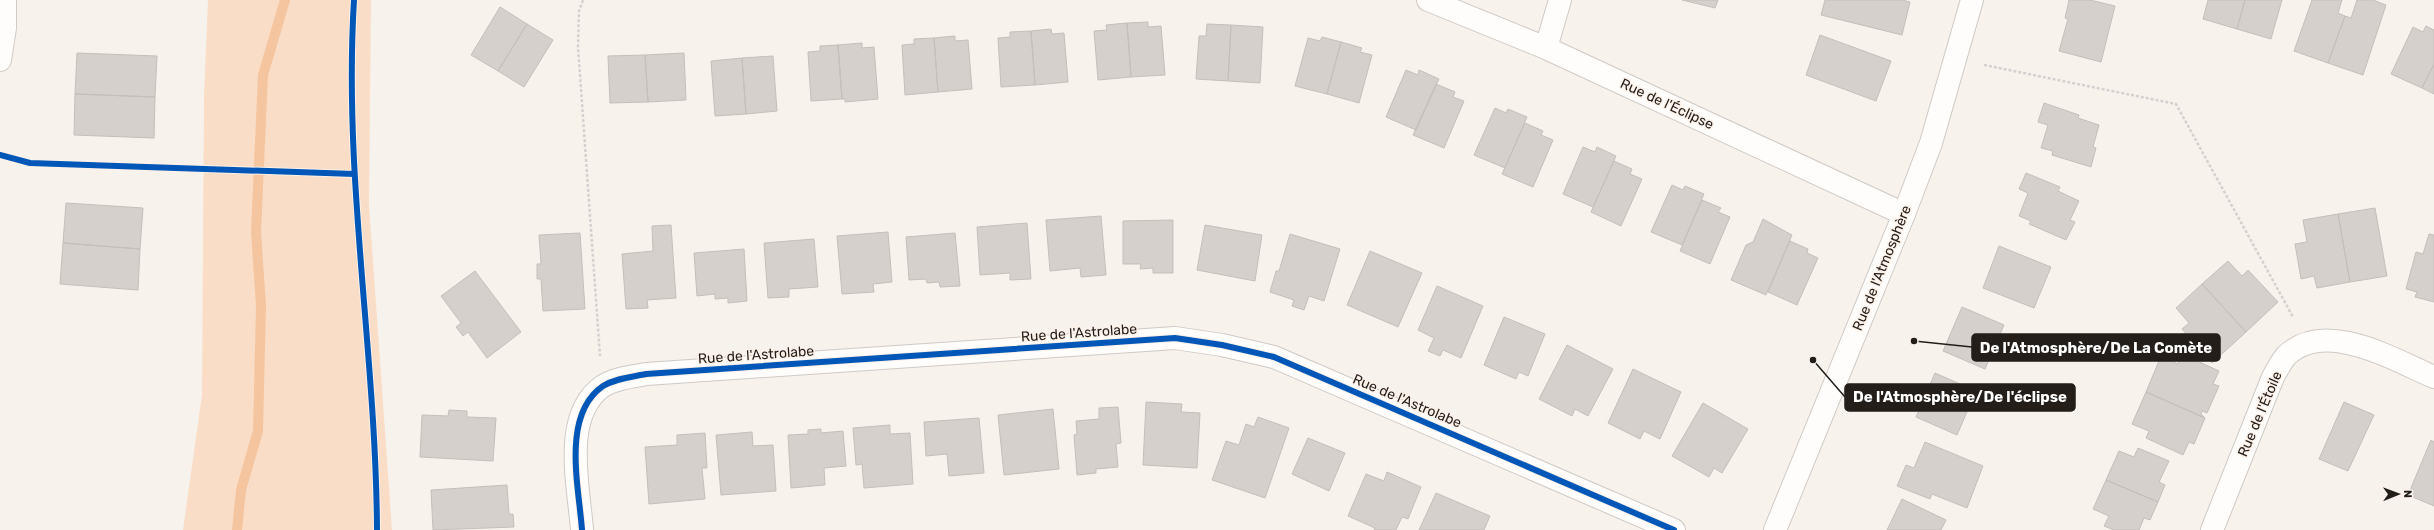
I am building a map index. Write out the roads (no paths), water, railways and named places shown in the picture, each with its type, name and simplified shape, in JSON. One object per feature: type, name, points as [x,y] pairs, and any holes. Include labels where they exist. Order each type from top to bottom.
[{"type":"street","points":[[0,60],[5,28],[5,0]]},
{"type":"street","name":"Rue de l'Éclipse","points":[[1428,0],[1546,48],[1904,214]]},
{"type":"street","points":[[1546,48],[1560,0]]},
{"type":"street","name":"Rue de l'Atmosphère","points":[[1775,530],[1904,214],[1931,143],[1972,0]]},
{"type":"street","name":"Rue de l'Astrolabe","points":[[582,530],[575,445],[578,423],[588,402],[603,387],[619,379],[646,374],[1175,338],[1222,345],[1274,357],[1674,530]]},
{"type":"street","name":"Rue de l'Étoile","points":[[2212,530],[2273,377],[2287,356],[2307,344],[2334,339],[2359,345],[2434,377]]},
{"type":"waterway","points":[[237,530],[241,490],[258,431],[261,306],[256,232],[263,75],[285,0]]},
{"type":"place","name":"De l'Atmosphère/De La Comète","points":[[1914,341]]},
{"type":"place","name":"De l'Atmosphère/De l'éclipse","points":[[1813,360]]}]
